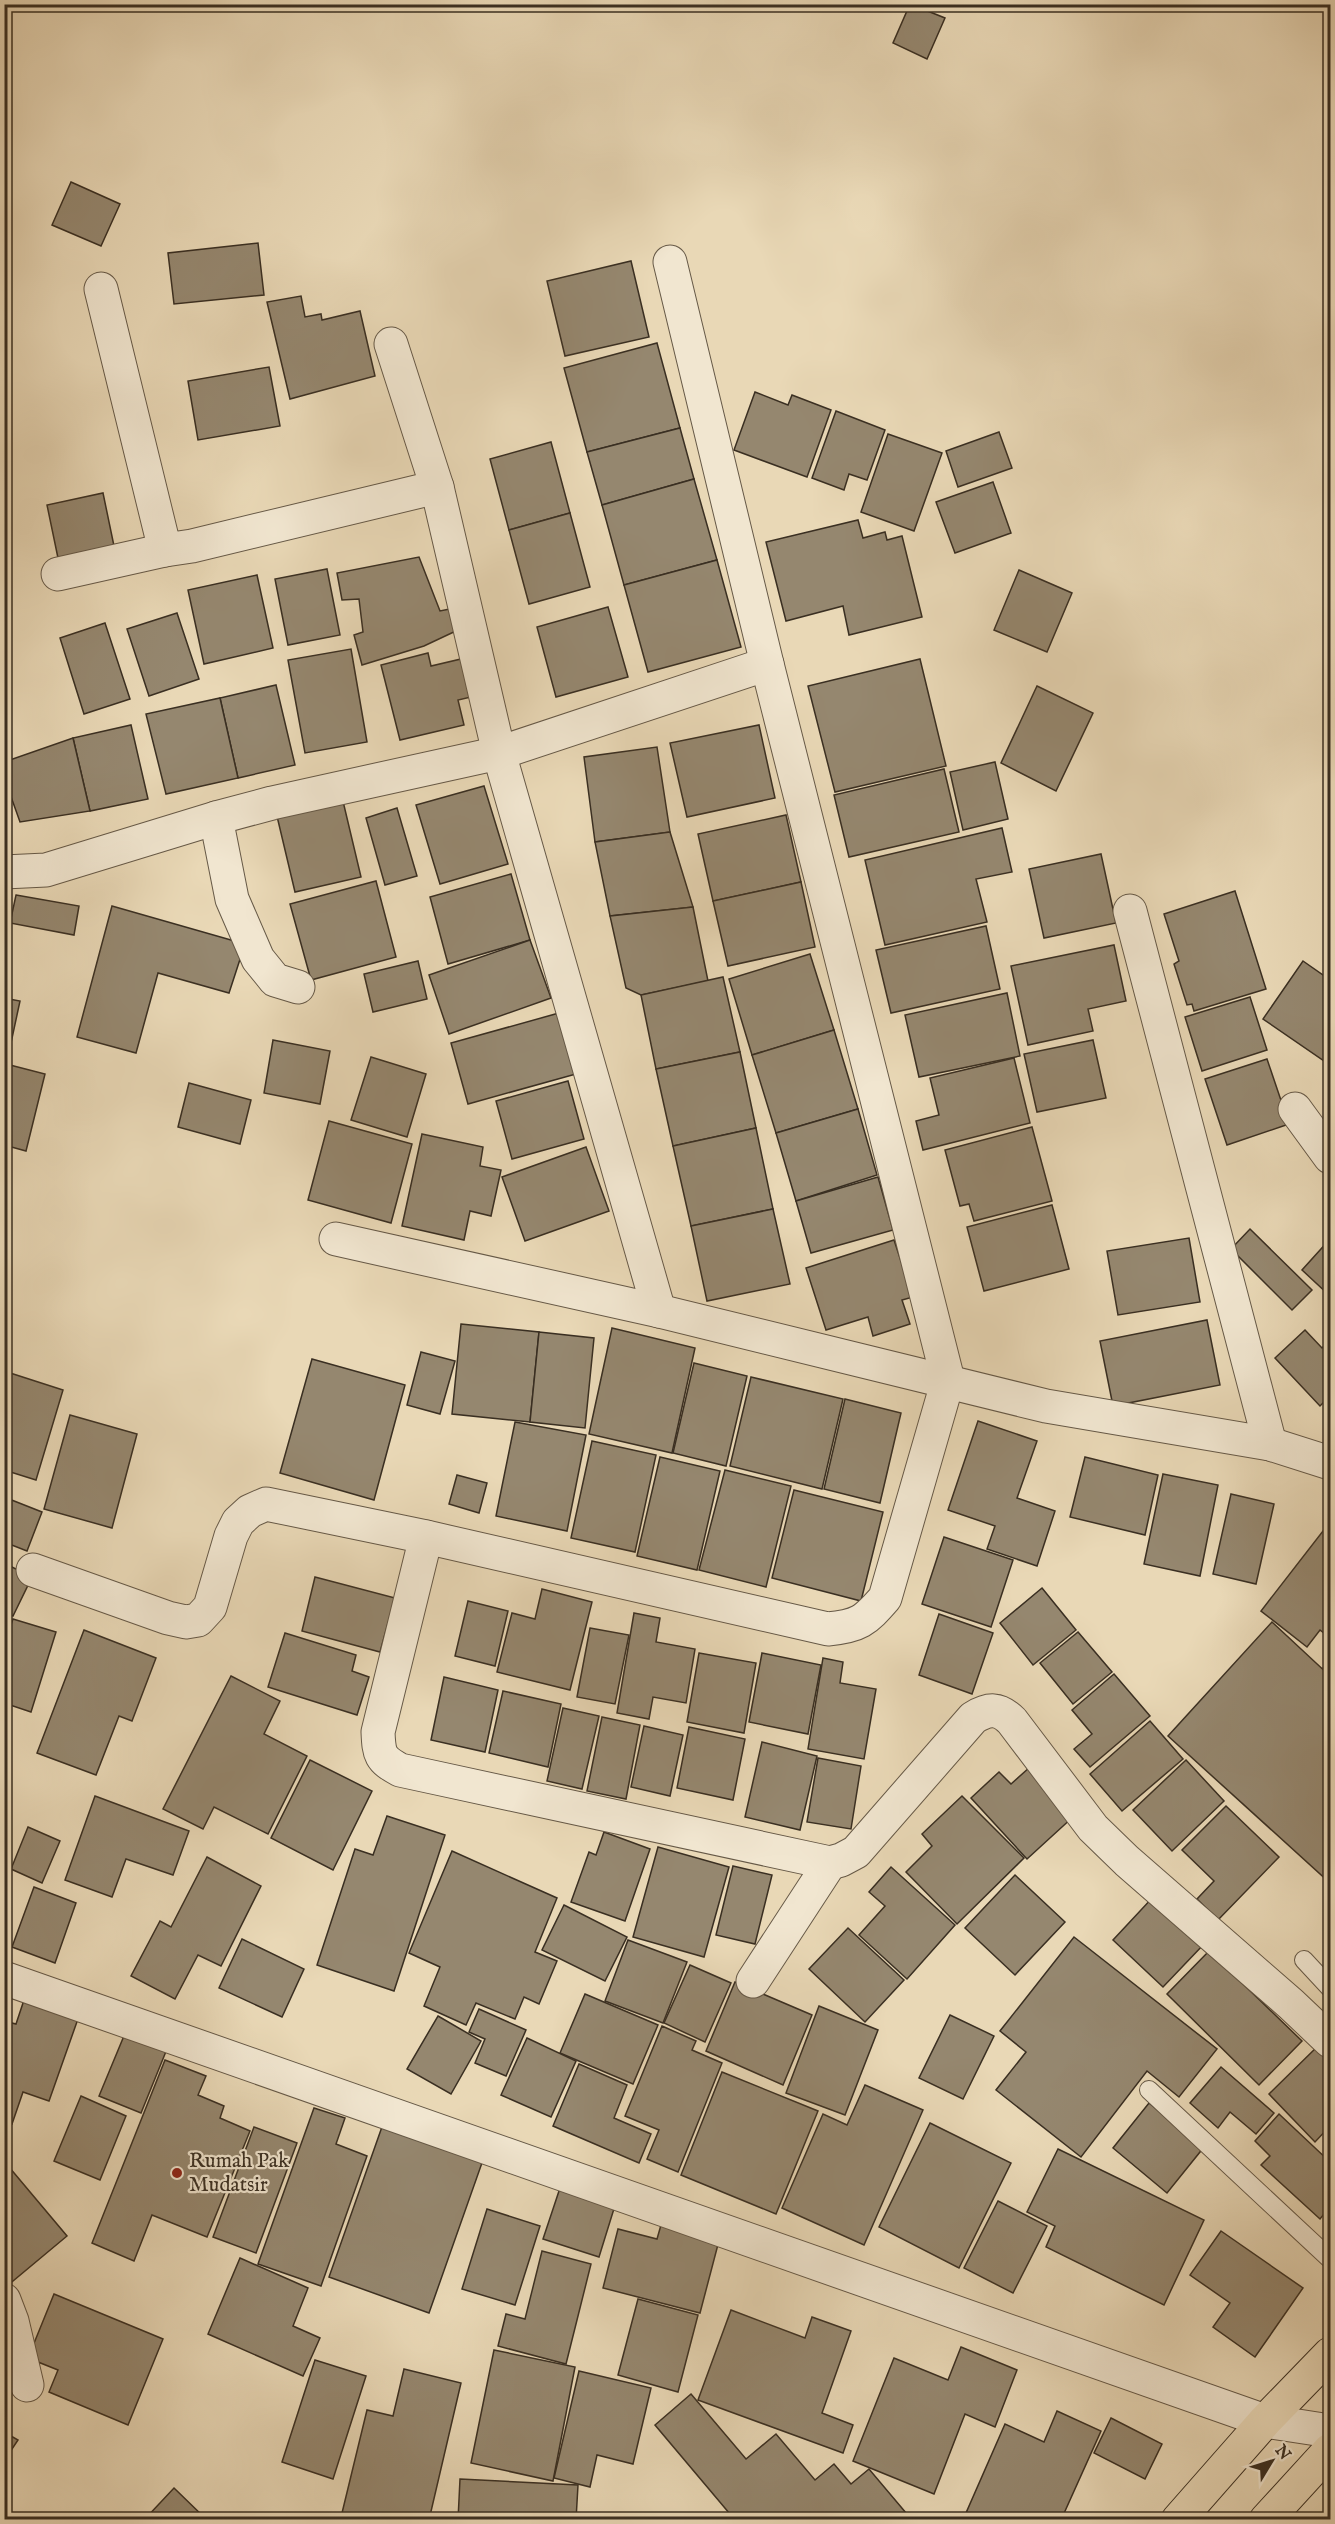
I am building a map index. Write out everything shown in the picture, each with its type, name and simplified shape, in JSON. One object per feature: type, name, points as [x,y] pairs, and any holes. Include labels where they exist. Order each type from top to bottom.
[{"type":"highway","points":[[1179,2520],[1264,2421],[1330,2354]]},
{"type":"highway","points":[[1266,2520],[1330,2450]]},
{"type":"street","points":[[33,1570],[168,1618],[186,1622],[198,1620],[210,1607],[231,1536],[238,1522],[250,1511],[266,1504],[426,1537],[828,1629],[853,1626],[871,1614],[885,1598],[948,1380],[767,664],[670,262]]},
{"type":"street","points":[[101,289],[165,550]]},
{"type":"street","points":[[391,344],[437,487],[499,753],[659,1311]]},
{"type":"street","points":[[58,574],[192,546],[437,487]]},
{"type":"street","points":[[4,872],[46,870],[272,803],[499,753],[767,664]]},
{"type":"street","points":[[216,818],[232,899],[258,959],[275,980],[298,987]]},
{"type":"street","points":[[1130,911],[1270,1444]]},
{"type":"street","points":[[1295,1109],[1330,1158]]},
{"type":"street","points":[[336,1239],[659,1311],[948,1380],[1046,1406],[1270,1444],[1330,1463]]},
{"type":"street","points":[[426,1537],[378,1732],[379,1751],[385,1761],[400,1770],[830,1863],[856,1852],[973,1718],[984,1711],[994,1710],[1005,1714],[1012,1721],[1094,1828],[1127,1861],[1291,2004],[1330,2042]]},
{"type":"street","points":[[753,1981],[830,1863]]},
{"type":"street","points":[[4,1978],[1264,2421],[1330,2432]]},
{"type":"street","points":[[4,2300],[12,2321],[27,2385]]},
{"type":"lane","points":[[1304,1960],[1330,1988]]},
{"type":"lane","points":[[1149,2090],[1330,2259]]},
{"type":"building","points":[[910,4],[945,18],[927,59],[893,43]]},
{"type":"building","points":[[71,182],[120,204],[101,246],[52,225]]},
{"type":"building","points":[[258,243],[264,295],[174,304],[168,253]]},
{"type":"building","points":[[631,261],[649,337],[565,356],[547,281]]},
{"type":"building","points":[[301,296],[305,317],[321,314],[322,320],[360,311],[375,376],[290,399],[267,302]]},
{"type":"building","points":[[657,343],[680,428],[587,452],[564,368]]},
{"type":"building","points":[[269,367],[280,426],[198,440],[188,381]]},
{"type":"building","points":[[755,392],[788,405],[792,395],[831,410],[807,477],[734,450]]},
{"type":"building","points":[[836,411],[885,430],[867,480],[849,474],[844,490],[812,478]]},
{"type":"building","points":[[680,428],[694,479],[602,505],[587,452]]},
{"type":"building","points":[[999,432],[1012,468],[958,487],[946,451]]},
{"type":"building","points":[[888,434],[942,453],[914,531],[861,512]]},
{"type":"building","points":[[551,442],[570,513],[509,530],[490,459]]},
{"type":"building","points":[[694,479],[717,560],[624,585],[602,505]]},
{"type":"building","points":[[993,482],[1011,533],[955,553],[936,502]]},
{"type":"building","points":[[103,493],[114,546],[58,558],[47,505]]},
{"type":"building","points":[[570,513],[590,587],[529,604],[509,530]]},
{"type":"building","points":[[858,520],[863,538],[885,532],[887,540],[902,536],[922,617],[849,635],[843,606],[786,621],[766,542]]},
{"type":"building","points":[[419,557],[440,611],[455,608],[458,630],[424,646],[362,665],[354,635],[363,632],[359,599],[342,600],[337,573]]},
{"type":"building","points":[[717,560],[741,647],[648,672],[624,585]]},
{"type":"building","points":[[327,569],[340,635],[288,645],[275,579]]},
{"type":"building","points":[[1019,570],[1072,593],[1047,652],[994,630]]},
{"type":"building","points":[[257,575],[273,648],[204,664],[188,590]]},
{"type":"building","points":[[608,607],[628,677],[556,697],[537,627]]},
{"type":"building","points":[[177,613],[199,679],[149,696],[127,629]]},
{"type":"building","points":[[105,623],[130,699],[84,714],[60,638]]},
{"type":"building","points":[[351,649],[367,742],[305,753],[288,660]]},
{"type":"building","points":[[428,653],[431,666],[461,659],[471,697],[458,700],[464,725],[400,740],[381,665]]},
{"type":"building","points":[[920,659],[946,766],[835,792],[808,686]]},
{"type":"building","points":[[276,685],[295,765],[238,778],[220,698]]},
{"type":"building","points":[[1037,686],[1093,713],[1056,791],[1001,763]]},
{"type":"building","points":[[220,698],[238,778],[166,794],[146,714]]},
{"type":"building","points":[[131,725],[148,799],[90,811],[73,738]]},
{"type":"building","points":[[759,725],[775,798],[687,817],[670,743]]},
{"type":"building","points":[[73,738],[90,811],[20,822],[4,777],[4,762]]},
{"type":"building","points":[[657,747],[670,832],[595,842],[584,757]]},
{"type":"building","points":[[995,762],[1008,819],[963,830],[950,772]]},
{"type":"building","points":[[944,769],[959,832],[849,857],[834,795]]},
{"type":"building","points":[[484,786],[508,864],[440,884],[416,805]]},
{"type":"building","points":[[342,797],[361,877],[295,892],[276,812]]},
{"type":"building","points":[[397,808],[417,876],[385,885],[366,818]]},
{"type":"building","points":[[786,815],[801,882],[713,901],[698,834]]},
{"type":"building","points":[[1002,828],[1012,872],[976,879],[987,922],[885,945],[865,860]]},
{"type":"building","points":[[670,832],[693,907],[610,916],[595,842]]},
{"type":"building","points":[[1101,854],[1116,923],[1044,938],[1029,869]]},
{"type":"building","points":[[511,874],[530,940],[448,964],[430,897]]},
{"type":"building","points":[[376,881],[396,957],[311,980],[290,904]]},
{"type":"building","points":[[801,882],[815,947],[728,966],[713,901]]},
{"type":"building","points":[[1235,891],[1266,989],[1194,1011],[1192,1004],[1187,1005],[1174,964],[1179,961],[1164,914]]},
{"type":"building","points":[[16,895],[79,906],[74,935],[10,923]]},
{"type":"building","points":[[112,906],[245,944],[229,993],[158,973],[136,1053],[77,1037]]},
{"type":"building","points":[[693,907],[708,981],[641,995],[626,988],[610,916]]},
{"type":"building","points":[[986,926],[1000,989],[891,1013],[876,950]]},
{"type":"building","points":[[530,940],[551,998],[449,1034],[429,975]]},
{"type":"building","points":[[1114,945],[1126,1001],[1088,1009],[1093,1031],[1028,1045],[1011,966]]},
{"type":"building","points":[[810,954],[834,1030],[752,1055],[729,979]]},
{"type":"building","points":[[418,961],[427,999],[373,1012],[364,974]]},
{"type":"building","points":[[1303,961],[1330,980],[1330,1065],[1263,1019]]},
{"type":"building","points":[[723,977],[740,1052],[656,1069],[641,995]]},
{"type":"building","points":[[1007,993],[1020,1056],[919,1077],[905,1015]]},
{"type":"building","points":[[1250,997],[1267,1050],[1202,1071],[1185,1017]]},
{"type":"building","points":[[4,998],[20,1001],[11,1043],[4,1042]]},
{"type":"building","points":[[559,1013],[576,1074],[468,1104],[451,1043]]},
{"type":"building","points":[[834,1030],[858,1109],[776,1133],[752,1055]]},
{"type":"building","points":[[273,1040],[330,1051],[320,1104],[264,1093]]},
{"type":"building","points":[[1093,1040],[1106,1098],[1037,1112],[1024,1054]]},
{"type":"building","points":[[740,1052],[756,1128],[673,1146],[656,1069]]},
{"type":"building","points":[[371,1057],[426,1074],[407,1137],[351,1120]]},
{"type":"building","points":[[1014,1058],[1030,1123],[923,1150],[916,1121],[939,1115],[930,1078]]},
{"type":"building","points":[[1267,1059],[1289,1124],[1227,1145],[1205,1079]]},
{"type":"building","points":[[10,1065],[45,1074],[26,1151],[4,1145],[4,1088]]},
{"type":"building","points":[[568,1081],[584,1139],[512,1159],[496,1101]]},
{"type":"building","points":[[189,1083],[251,1100],[240,1144],[178,1127]]},
{"type":"building","points":[[858,1109],[877,1175],[796,1201],[776,1133]]},
{"type":"building","points":[[329,1121],[412,1144],[391,1223],[308,1200]]},
{"type":"building","points":[[1032,1127],[1052,1201],[974,1221],[969,1204],[960,1206],[945,1150]]},
{"type":"building","points":[[756,1128],[773,1209],[691,1226],[673,1146]]},
{"type":"building","points":[[422,1134],[483,1147],[480,1166],[501,1170],[491,1216],[470,1211],[464,1240],[402,1226]]},
{"type":"building","points":[[586,1147],[609,1211],[525,1241],[502,1177]]},
{"type":"building","points":[[878,1177],[893,1230],[811,1253],[796,1201]]},
{"type":"building","points":[[1052,1205],[1069,1269],[984,1291],[967,1227]]},
{"type":"building","points":[[773,1209],[790,1284],[707,1301],[691,1226]]},
{"type":"building","points":[[1250,1229],[1312,1290],[1292,1310],[1231,1249]]},
{"type":"building","points":[[1189,1238],[1200,1302],[1118,1315],[1107,1251]]},
{"type":"building","points":[[1330,1239],[1330,1296],[1302,1270]]},
{"type":"building","points":[[894,1240],[913,1297],[902,1300],[910,1324],[873,1336],[868,1317],[826,1330],[806,1268]]},
{"type":"building","points":[[1207,1320],[1220,1385],[1113,1406],[1100,1341]]},
{"type":"building","points":[[461,1324],[539,1332],[530,1422],[452,1414]]},
{"type":"building","points":[[612,1328],[695,1348],[672,1453],[589,1434]]},
{"type":"building","points":[[1305,1330],[1322,1348],[1330,1340],[1330,1396],[1320,1406],[1275,1358]]},
{"type":"building","points":[[539,1332],[594,1338],[585,1428],[530,1422]]},
{"type":"building","points":[[421,1352],[455,1361],[440,1414],[407,1405]]},
{"type":"building","points":[[312,1359],[405,1385],[374,1500],[280,1473]]},
{"type":"building","points":[[694,1363],[747,1376],[726,1466],[673,1453]]},
{"type":"building","points":[[4,1371],[63,1390],[36,1480],[4,1470]]},
{"type":"building","points":[[751,1377],[843,1399],[822,1489],[730,1466]]},
{"type":"building","points":[[845,1399],[901,1413],[880,1503],[824,1489]]},
{"type":"building","points":[[70,1415],[137,1434],[112,1528],[44,1509]]},
{"type":"building","points":[[978,1421],[1037,1441],[1017,1498],[1055,1511],[1037,1566],[987,1549],[995,1526],[948,1510]]},
{"type":"building","points":[[515,1422],[586,1435],[567,1531],[496,1516]]},
{"type":"building","points":[[592,1441],[656,1455],[635,1552],[571,1538]]},
{"type":"building","points":[[660,1457],[720,1471],[697,1570],[637,1556]]},
{"type":"building","points":[[1085,1457],[1158,1475],[1145,1535],[1070,1517]]},
{"type":"building","points":[[725,1470],[791,1486],[766,1587],[699,1570]]},
{"type":"building","points":[[1163,1474],[1218,1485],[1200,1576],[1144,1564]]},
{"type":"building","points":[[457,1475],[487,1483],[479,1513],[449,1504]]},
{"type":"building","points":[[794,1490],[883,1512],[861,1601],[772,1578]]},
{"type":"building","points":[[1231,1494],[1274,1504],[1256,1584],[1213,1574]]},
{"type":"building","points":[[4,1497],[42,1512],[27,1551],[4,1542]]},
{"type":"building","points":[[1330,1522],[1330,1638],[1320,1630],[1307,1647],[1261,1611]]},
{"type":"building","points":[[944,1537],[1013,1560],[991,1627],[922,1604]]},
{"type":"building","points":[[4,1563],[32,1577],[13,1616],[4,1612]]},
{"type":"building","points":[[315,1577],[395,1598],[380,1652],[302,1631]]},
{"type":"building","points":[[1042,1588],[1076,1630],[1033,1665],[1000,1623]]},
{"type":"building","points":[[542,1589],[592,1602],[570,1690],[497,1672],[512,1613],[535,1619]]},
{"type":"building","points":[[468,1601],[508,1611],[495,1666],[455,1656]]},
{"type":"building","points":[[634,1613],[660,1618],[656,1642],[695,1649],[686,1703],[653,1697],[649,1719],[617,1713]]},
{"type":"building","points":[[939,1614],[993,1633],[972,1694],[919,1675]]},
{"type":"building","points":[[13,1619],[56,1632],[31,1712],[4,1703],[4,1645]]},
{"type":"building","points":[[1272,1622],[1330,1676],[1330,1883],[1168,1736]]},
{"type":"building","points":[[590,1628],[629,1635],[615,1704],[577,1697]]},
{"type":"building","points":[[84,1630],[156,1658],[132,1721],[119,1716],[96,1775],[37,1753]]},
{"type":"building","points":[[1078,1632],[1112,1672],[1073,1704],[1040,1663]]},
{"type":"building","points":[[285,1633],[356,1655],[352,1671],[369,1677],[357,1715],[268,1687]]},
{"type":"building","points":[[699,1653],[756,1663],[744,1733],[687,1722]]},
{"type":"building","points":[[762,1653],[821,1665],[808,1734],[749,1722]]},
{"type":"building","points":[[823,1658],[843,1662],[840,1683],[876,1689],[864,1759],[808,1749]]},
{"type":"building","points":[[1330,1658],[1330,1674],[1323,1668]]},
{"type":"building","points":[[1114,1674],[1150,1716],[1090,1767],[1074,1749],[1092,1734],[1072,1710]]},
{"type":"building","points":[[231,1676],[280,1701],[264,1734],[307,1756],[268,1834],[214,1807],[203,1829],[163,1809]]},
{"type":"building","points":[[444,1677],[498,1690],[485,1752],[431,1740]]},
{"type":"building","points":[[503,1691],[561,1704],[548,1767],[489,1753]]},
{"type":"building","points":[[563,1708],[599,1716],[582,1789],[547,1781]]},
{"type":"building","points":[[602,1717],[640,1725],[626,1799],[587,1791]]},
{"type":"building","points":[[1150,1721],[1183,1759],[1122,1811],[1090,1774]]},
{"type":"building","points":[[644,1726],[683,1735],[670,1796],[631,1787]]},
{"type":"building","points":[[689,1727],[745,1739],[733,1800],[677,1788]]},
{"type":"building","points":[[762,1742],[817,1756],[800,1830],[745,1817]]},
{"type":"building","points":[[818,1758],[861,1766],[851,1829],[807,1822]]},
{"type":"building","points":[[310,1760],[372,1791],[333,1870],[271,1838]]},
{"type":"building","points":[[1186,1760],[1224,1801],[1172,1851],[1133,1810]]},
{"type":"building","points":[[1030,1767],[1074,1816],[1027,1859],[971,1798],[999,1772],[1011,1784]]},
{"type":"building","points":[[95,1796],[189,1831],[173,1875],[126,1859],[112,1897],[65,1880]]},
{"type":"building","points":[[962,1796],[1024,1858],[957,1924],[906,1872],[932,1846],[922,1834]]},
{"type":"building","points":[[1226,1806],[1279,1857],[1218,1920],[1197,1899],[1214,1881],[1182,1850]]},
{"type":"building","points":[[387,1816],[445,1835],[394,1991],[317,1965],[355,1849],[373,1855]]},
{"type":"building","points":[[28,1827],[60,1841],[42,1883],[11,1869]]},
{"type":"building","points":[[604,1832],[650,1849],[625,1921],[571,1902],[589,1852],[596,1855]]},
{"type":"building","points":[[658,1847],[729,1867],[704,1957],[633,1937]]},
{"type":"building","points":[[452,1851],[557,1898],[535,1952],[557,1961],[539,2004],[524,1997],[515,2019],[476,2003],[466,2025],[424,2006],[440,1967],[409,1953]]},
{"type":"building","points":[[207,1857],[261,1886],[221,1966],[198,1955],[175,1999],[131,1976],[160,1921],[171,1927]]},
{"type":"building","points":[[733,1866],[772,1875],[755,1944],[716,1935]]},
{"type":"building","points":[[891,1867],[955,1925],[907,1979],[859,1935],[885,1906],[869,1892]]},
{"type":"building","points":[[1015,1875],[1065,1922],[1015,1975],[965,1928]]},
{"type":"building","points":[[34,1887],[76,1903],[55,1963],[12,1947]]},
{"type":"building","points":[[1154,1896],[1204,1944],[1163,1987],[1113,1940]]},
{"type":"building","points":[[564,1905],[627,1937],[605,1981],[542,1950]]},
{"type":"building","points":[[848,1928],[904,1980],[865,2022],[809,1969]]},
{"type":"building","points":[[1074,1937],[1217,2049],[1179,2097],[1147,2071],[1081,2157],[996,2090],[1026,2052],[1000,2031]]},
{"type":"building","points":[[242,1939],[304,1969],[282,2017],[219,1988]]},
{"type":"building","points":[[628,1940],[687,1962],[663,2023],[605,2001]]},
{"type":"building","points":[[1209,1951],[1302,2041],[1259,2085],[1167,1994]]},
{"type":"building","points":[[690,1965],[731,1983],[705,2042],[664,2023]]},
{"type":"building","points":[[735,1982],[812,2015],[783,2085],[706,2051]]},
{"type":"building","points":[[585,1994],[658,2025],[633,2084],[560,2053]]},
{"type":"building","points":[[25,1997],[79,2016],[49,2101],[23,2092],[12,2124],[4,2121],[4,2021],[16,2024]]},
{"type":"building","points":[[819,2006],[878,2030],[845,2115],[786,2093]]},
{"type":"building","points":[[479,2009],[526,2030],[506,2076],[475,2063],[485,2039],[469,2032]]},
{"type":"building","points":[[950,2015],[994,2036],[963,2099],[919,2078]]},
{"type":"building","points":[[438,2016],[481,2041],[451,2094],[407,2069]]},
{"type":"building","points":[[662,2026],[696,2041],[692,2050],[722,2063],[678,2172],[647,2159],[659,2130],[625,2116]]},
{"type":"building","points":[[126,2031],[167,2049],[141,2113],[99,2096]]},
{"type":"building","points":[[527,2038],[576,2061],[551,2117],[501,2095]]},
{"type":"building","points":[[1322,2042],[1330,2050],[1330,2126],[1315,2142],[1269,2094]]},
{"type":"building","name":"Rumah Pak Mudatsir","points":[[165,2060],[206,2076],[198,2095],[224,2106],[220,2118],[250,2131],[207,2237],[152,2215],[134,2261],[92,2243]]},
{"type":"building","points":[[579,2064],[627,2085],[614,2118],[651,2134],[639,2163],[553,2126]]},
{"type":"building","points":[[1221,2067],[1274,2113],[1256,2134],[1230,2112],[1218,2128],[1190,2103]]},
{"type":"building","points":[[722,2072],[818,2111],[776,2214],[681,2175]]},
{"type":"building","points":[[865,2085],[923,2110],[864,2245],[782,2208],[823,2114],[847,2125]]},
{"type":"building","points":[[81,2096],[126,2116],[100,2180],[54,2161]]},
{"type":"building","points":[[1149,2103],[1204,2147],[1167,2193],[1113,2148]]},
{"type":"building","points":[[314,2108],[345,2118],[336,2144],[367,2156],[321,2286],[258,2264]]},
{"type":"building","points":[[1279,2114],[1330,2162],[1330,2211],[1328,2209],[1320,2219],[1261,2165],[1270,2156],[1255,2141]]},
{"type":"building","points":[[930,2123],[1011,2163],[959,2268],[879,2227]]},
{"type":"building","points":[[383,2124],[483,2160],[429,2313],[329,2277]]},
{"type":"building","points":[[254,2127],[297,2143],[256,2253],[213,2237]]},
{"type":"building","points":[[1058,2149],[1204,2220],[1164,2305],[1046,2247],[1055,2226],[1027,2212]]},
{"type":"building","points":[[4,2161],[67,2236],[7,2286],[4,2283]]},
{"type":"building","points":[[562,2182],[617,2199],[599,2257],[543,2239]]},
{"type":"building","points":[[998,2201],[1047,2226],[1013,2293],[964,2268]]},
{"type":"building","points":[[487,2209],[540,2226],[515,2305],[462,2289]]},
{"type":"building","points":[[663,2218],[721,2233],[700,2313],[603,2288],[618,2229],[657,2239]]},
{"type":"building","points":[[1221,2231],[1303,2288],[1255,2357],[1213,2327],[1230,2303],[1190,2275]]},
{"type":"building","points":[[542,2251],[591,2264],[566,2364],[498,2346],[506,2314],[525,2319]]},
{"type":"building","points":[[240,2258],[308,2288],[293,2326],[320,2338],[303,2376],[208,2334]]},
{"type":"building","points":[[54,2294],[163,2339],[128,2425],[49,2392],[58,2370],[28,2358]]},
{"type":"building","points":[[638,2299],[698,2315],[678,2392],[618,2375]]},
{"type":"building","points":[[731,2310],[805,2338],[812,2317],[851,2331],[822,2413],[853,2425],[843,2453],[698,2400]]},
{"type":"building","points":[[961,2347],[1017,2370],[995,2427],[965,2414],[934,2494],[853,2461],[894,2358],[948,2380]]},
{"type":"building","points":[[494,2350],[575,2367],[553,2481],[471,2463]]},
{"type":"building","points":[[315,2360],[366,2376],[333,2479],[282,2462]]},
{"type":"building","points":[[404,2369],[461,2383],[429,2520],[367,2520],[342,2513],[367,2410],[393,2416]]},
{"type":"building","points":[[579,2371],[651,2388],[633,2464],[597,2455],[590,2487],[554,2478]]},
{"type":"building","points":[[691,2394],[746,2459],[776,2434],[815,2480],[834,2464],[851,2484],[869,2469],[912,2520],[735,2520],[655,2425]]},
{"type":"building","points":[[1057,2411],[1101,2431],[1061,2520],[981,2520],[966,2513],[1005,2424],[1044,2442]]},
{"type":"building","points":[[1111,2418],[1162,2444],[1145,2479],[1094,2453]]},
{"type":"building","points":[[4,2432],[18,2440],[4,2461]]},
{"type":"building","points":[[460,2479],[578,2485],[576,2520],[458,2520]]},
{"type":"building","points":[[174,2488],[207,2520],[144,2520]]},
{"type":"place","name":"Rumah Pak Mudatsir","points":[[177,2173]]}]
